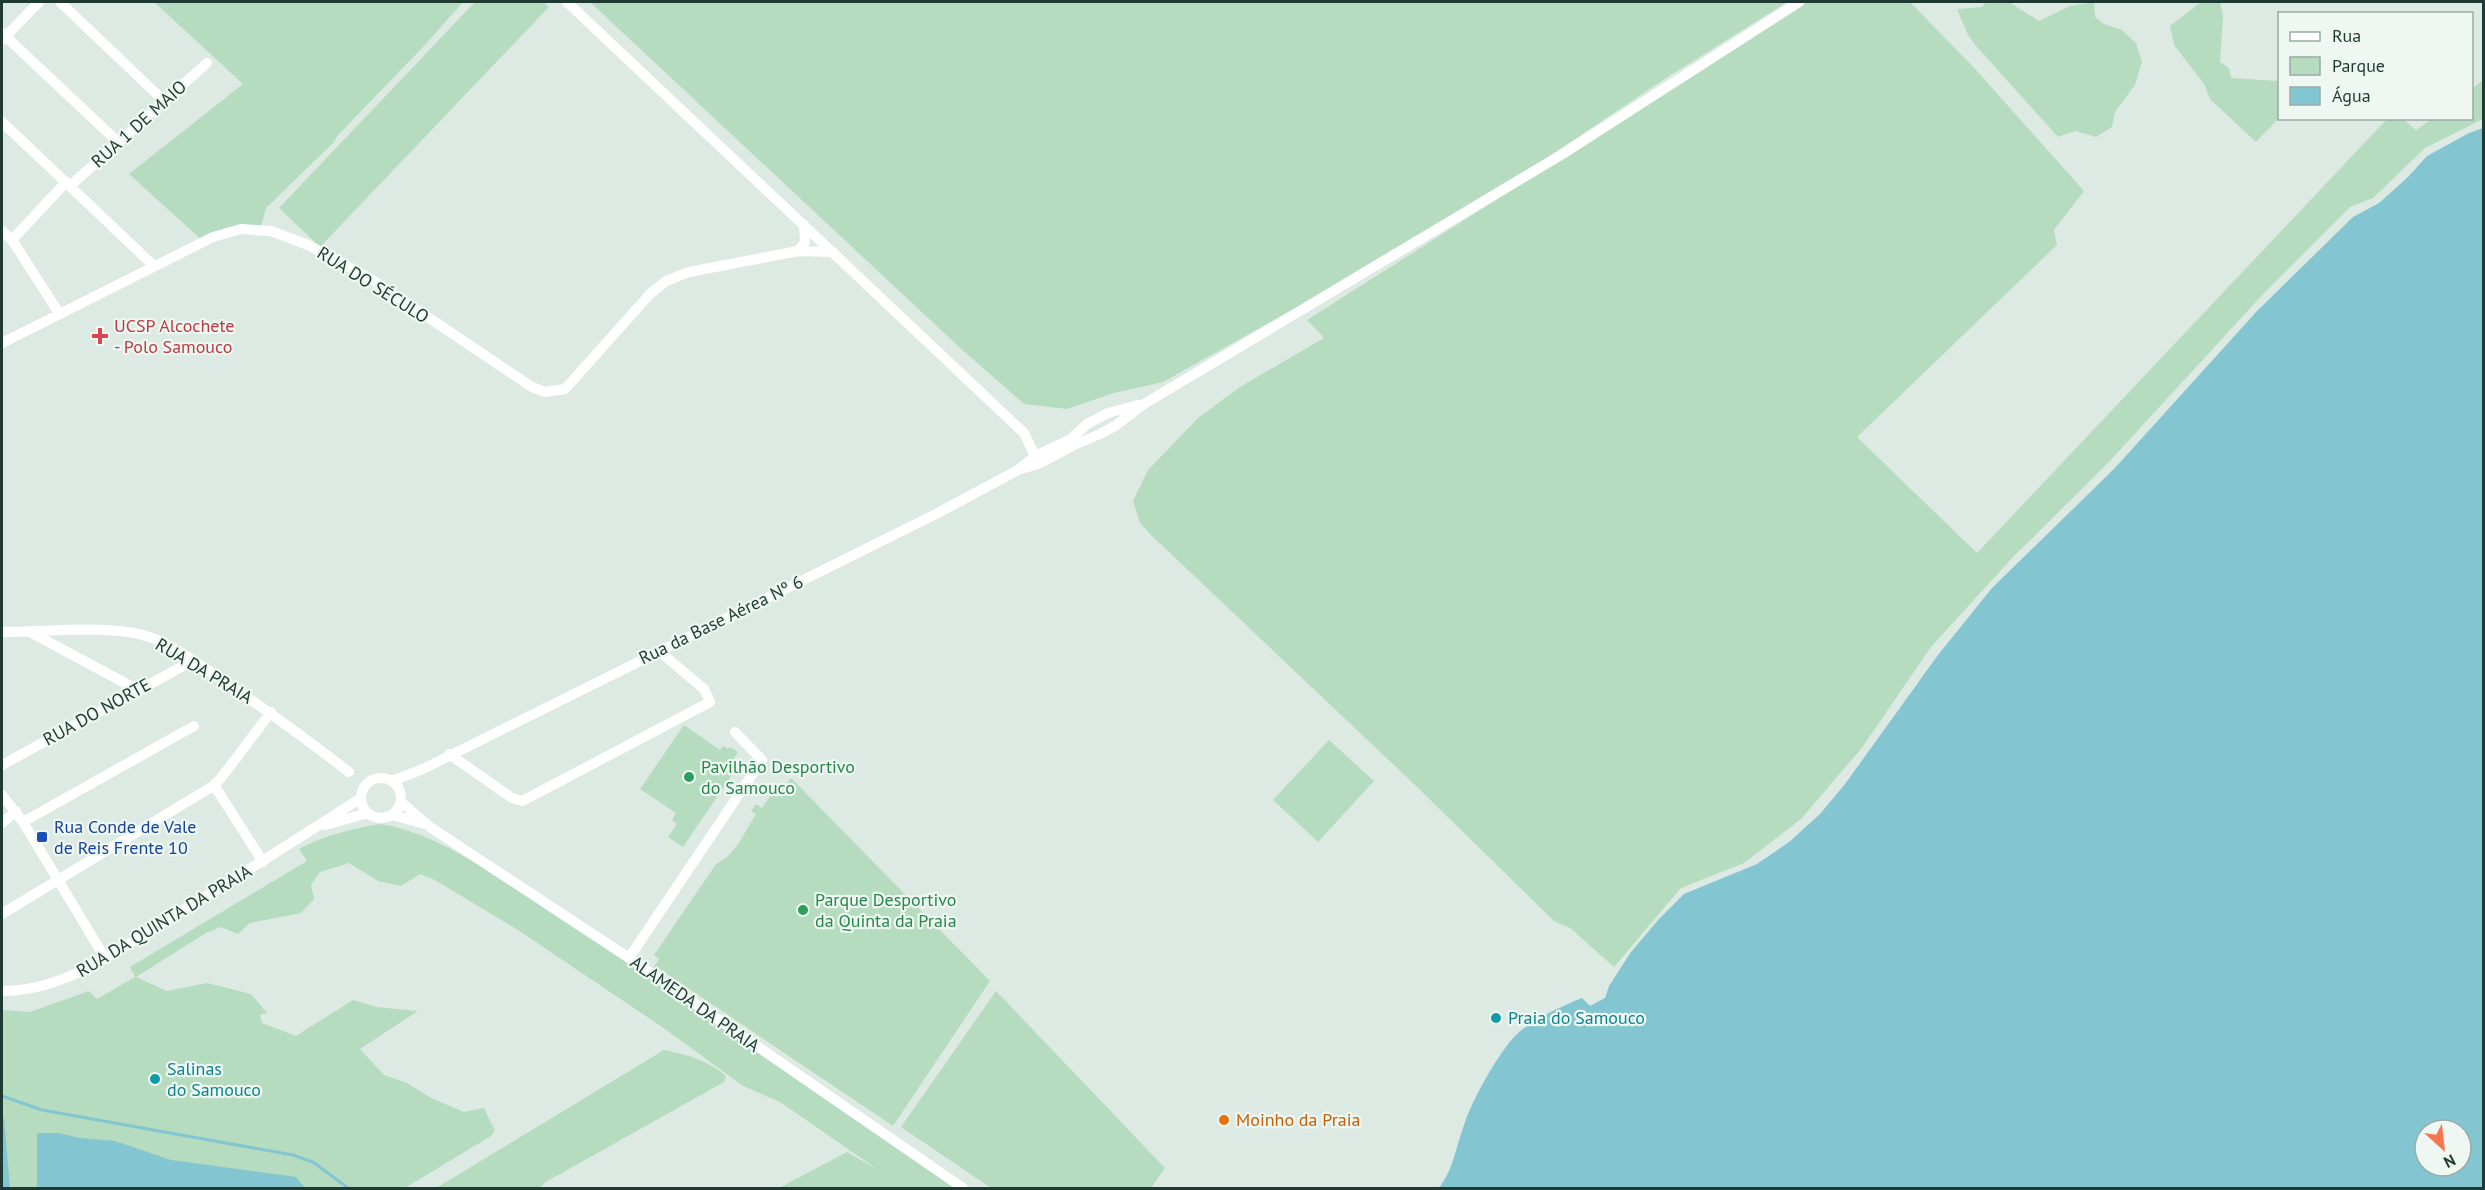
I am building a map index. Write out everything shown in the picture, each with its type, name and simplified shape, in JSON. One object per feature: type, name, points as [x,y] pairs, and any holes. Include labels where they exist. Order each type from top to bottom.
[{"type":"street","points":[[39,2],[3,37],[118,142]]},
{"type":"street","points":[[60,2],[164,101]]},
{"type":"street","points":[[567,2],[1024,433],[1032,444],[1035,456]]},
{"type":"street","points":[[1018,470],[1038,464],[1074,444],[1115,426],[1144,404],[1562,155],[1799,2]]},
{"type":"street","name":"RUA 1 DE MAIO","points":[[12,240],[68,184],[207,63]]},
{"type":"street","points":[[2,122],[154,266]]},
{"type":"street","points":[[798,252],[805,242],[804,225]]},
{"type":"street","name":"RUA DO SÉCULO","points":[[2,343],[213,237],[241,229],[271,231],[308,245],[371,279],[538,390],[559,391],[565,389],[579,375],[650,294],[666,281],[690,272],[798,252],[833,252]]},
{"type":"street","points":[[2,231],[12,240],[59,314]]},
{"type":"street","points":[[1018,470],[1035,456],[1071,439],[1088,424],[1108,413],[1144,404]]},
{"type":"street","name":"Rua da Base Aérea Nº 6","points":[[423,768],[938,513],[1018,470]]},
{"type":"street","name":"RUA DA PRAIA","points":[[2,632],[111,631],[136,633],[160,641],[194,660],[271,712],[349,772]]},
{"type":"street","points":[[30,632],[138,690]]},
{"type":"street","points":[[449,754],[512,798],[522,801],[710,702],[704,689],[659,651]]},
{"type":"street","name":"RUA DO NORTE","points":[[2,765],[194,660]]},
{"type":"street","points":[[2,914],[214,785],[271,712]]},
{"type":"street","points":[[23,822],[194,726]]},
{"type":"street","points":[[629,958],[762,760],[735,732]]},
{"type":"street","points":[[392,781],[423,768]]},
{"type":"street","points":[[392,815],[400,797],[423,768]]},
{"type":"street","points":[[386,778],[392,781],[400,797],[425,824],[392,815],[379,818],[368,813],[361,798],[365,786],[373,779],[386,778]]},
{"type":"street","points":[[214,785],[263,862]]},
{"type":"street","points":[[2,795],[23,822],[105,958]]},
{"type":"street","name":"RUA DA QUINTA DA PRAIA","points":[[2,991],[27,990],[52,984],[87,969],[263,862],[361,798]]},
{"type":"street","points":[[2,823],[16,812]]},
{"type":"street","points":[[317,827],[368,813]]},
{"type":"street","name":"ALAMEDA DA PRAIA","points":[[425,824],[629,958],[963,1188]]},
{"type":"green space","points":[[154,2],[463,2],[333,143],[266,208],[260,230],[204,242],[129,174],[243,84]]},
{"type":"green space","points":[[475,2],[544,2],[549,7],[320,247],[279,208]]},
{"type":"green space","points":[[590,2],[1787,2],[1663,80],[1521,175],[1315,297],[1163,382],[1114,393],[1067,409],[1024,404],[958,346]]},
{"type":"green space","points":[[1808,2],[1910,2],[1977,71],[2084,191],[2054,230],[2057,245],[1857,437],[1977,553],[2386,120],[2404,120],[2416,130],[2431,120],[2473,120],[2473,88],[2483,80],[2483,119],[2425,148],[2373,198],[2350,207],[2265,292],[2107,464],[2013,557],[1931,647],[1861,749],[1801,819],[1744,863],[1681,888],[1614,967],[1570,928],[1554,921],[1140,523],[1133,501],[1148,470],[1198,418],[1240,387],[1324,338],[1307,320]]},
{"type":"green space","points":[[1986,2],[2012,2],[2039,21],[2070,6],[2094,2],[2095,17],[2104,24],[2122,30],[2136,43],[2142,62],[2135,85],[2115,112],[2112,127],[2096,137],[2075,131],[2058,137],[1968,35],[1957,9],[1982,7]]},
{"type":"green space","points":[[2201,2],[2220,2],[2223,16],[2220,62],[2229,68],[2231,78],[2278,81],[2278,119],[2256,142],[2210,99],[2204,84],[2174,45],[2170,26]]},
{"type":"green space","name":"Pavilhão Desportivo do Samouco","points":[[684,725],[720,750],[723,746],[738,752],[734,758],[740,763],[683,847],[668,837],[677,824],[672,820],[676,813],[640,789]]},
{"type":"green space","points":[[1329,740],[1374,781],[1318,842],[1273,800]]},
{"type":"green space","name":"Parque Desportivo da Quinta da Praia","points":[[791,778],[990,981],[893,1126],[658,968],[652,969],[659,959],[654,955],[716,864],[723,860],[739,842],[756,814],[751,811],[756,804],[762,808],[770,796],[780,794]]},
{"type":"green space","points":[[380,824],[422,836],[462,855],[591,936],[748,1042],[954,1188],[779,1188],[847,1152],[877,1169],[780,1102],[743,1086],[665,1029],[518,930],[435,880],[420,874],[401,886],[378,881],[349,863],[320,872],[311,885],[314,899],[301,913],[250,923],[238,934],[221,927],[206,933],[136,977],[167,991],[207,983],[251,994],[267,1013],[260,1015],[262,1023],[296,1036],[353,1000],[377,1007],[418,1011],[360,1049],[384,1075],[407,1083],[431,1098],[464,1112],[484,1108],[495,1131],[491,1136],[405,1188],[2,1188],[2,1010],[30,1012],[89,991],[97,999],[135,977],[130,967],[307,861],[299,849],[338,833]]},
{"type":"green space","points":[[996,991],[1165,1168],[1151,1188],[991,1188],[901,1127]]},
{"type":"green space","points":[[664,1050],[705,1062],[726,1076],[724,1082],[544,1183],[540,1188],[436,1188]]},
{"type":"water","points":[[2483,128],[2483,1188],[1439,1188],[1451,1166],[1461,1133],[1479,1091],[1500,1055],[1514,1037],[1537,1020],[1574,1001],[1582,998],[1590,1006],[1605,998],[1609,986],[1631,952],[1684,894],[1757,864],[1789,842],[1820,814],[1845,784],[1938,655],[1992,588],[2114,469],[2257,311],[2353,217],[2379,203],[2427,156]]},
{"type":"water","points":[[2,1118],[4,1118],[10,1188],[2,1188]]},
{"type":"water","points":[[37,1133],[58,1133],[80,1138],[115,1141],[171,1160],[296,1177],[305,1188],[37,1188]]},
{"type":"waterway","points":[[2,1096],[42,1110],[293,1155],[313,1162],[348,1188]]},
{"type":"place","name":"UCSP Alcochete - Polo Samouco","points":[[100,336]]},
{"type":"place","name":"Pavilhão Desportivo do Samouco","points":[[689,777]]},
{"type":"place","name":"Rua Conde de Vale de Reis Frente 10","points":[[42,837]]},
{"type":"place","name":"Parque Desportivo da Quinta da Praia","points":[[803,910]]},
{"type":"place","name":"Praia do Samouco","points":[[1496,1018]]},
{"type":"place","name":"Salinas do Samouco","points":[[155,1079]]},
{"type":"place","name":"Moinho da Praia","points":[[1224,1120]]}]
